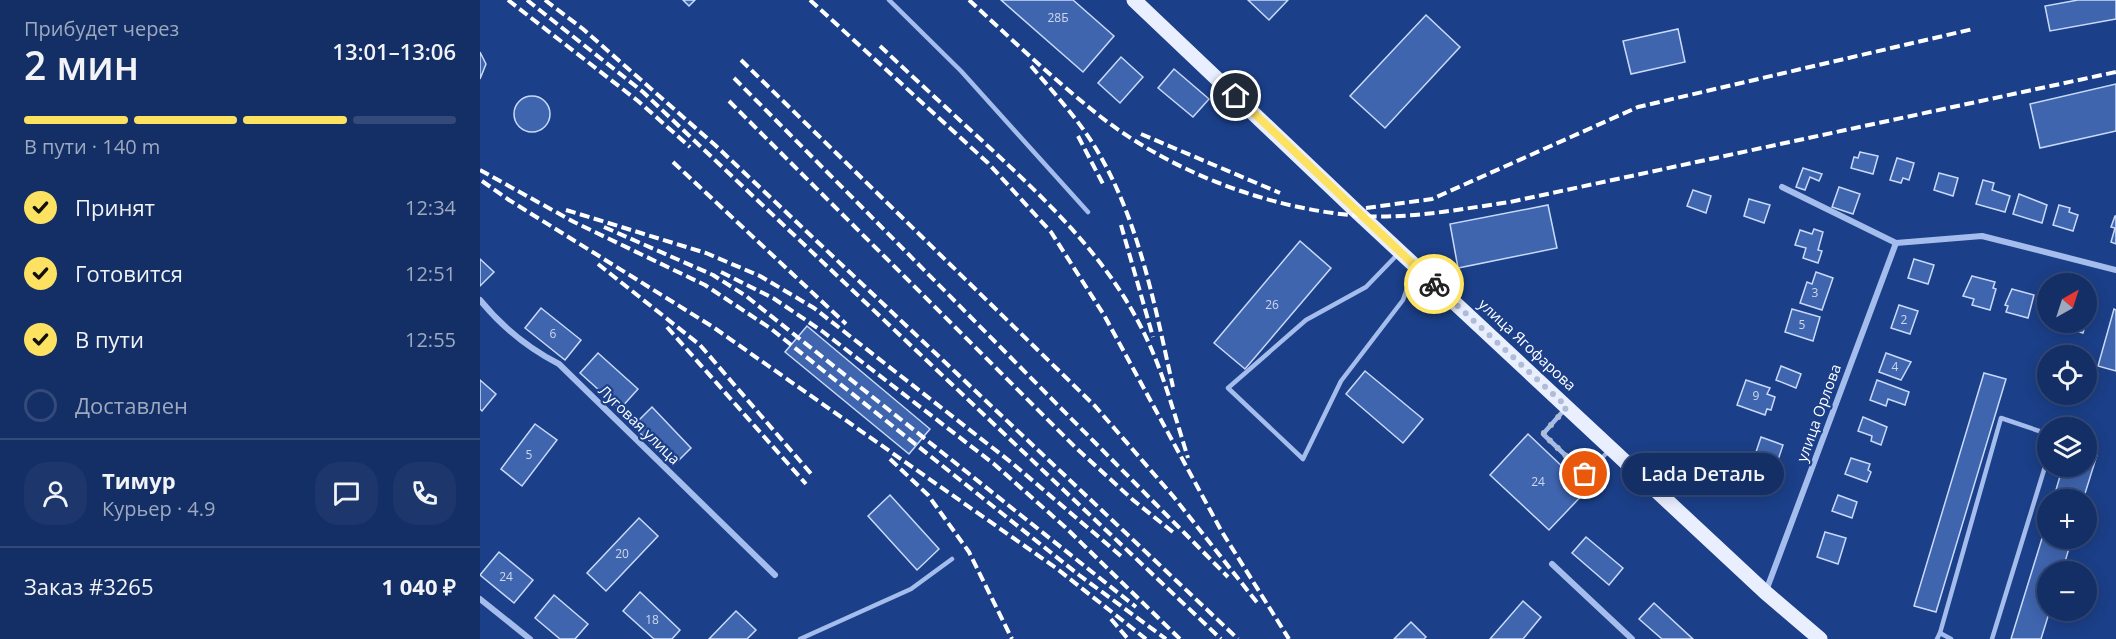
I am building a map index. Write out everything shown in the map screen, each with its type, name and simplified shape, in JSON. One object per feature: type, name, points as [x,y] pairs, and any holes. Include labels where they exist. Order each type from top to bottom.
[{"type":"main road","name":"улица Ягофарова","points":[[1134,0],[1415,266],[1765,592],[1820,639]]},
{"type":"street","points":[[1782,187],[1896,243],[1982,236],[2116,270]]},
{"type":"street","name":"улица Орлова","points":[[1765,592],[1896,243]]},
{"type":"street","name":"Луговая улица","points":[[480,300],[492,315],[530,348],[559,364],[775,575]]},
{"type":"street","points":[[1552,564],[1632,639]]},
{"type":"street","points":[[480,599],[530,639]]},
{"type":"lane","points":[[889,0],[961,71],[1088,212]]},
{"type":"lane","points":[[1400,252],[1366,287],[1306,320],[1228,388],[1303,459],[1341,381],[1403,300],[1415,266]]},
{"type":"lane","points":[[1567,407],[1543,434],[1585,474],[1611,448]]},
{"type":"lane","points":[[1937,639],[2001,418],[2037,430]]},
{"type":"lane","points":[[1992,639],[2042,477]]},
{"type":"lane","points":[[801,639],[911,590],[952,559]]},
{"type":"lane","points":[[1940,633],[1951,639]]},
{"type":"building","points":[[683,0],[695,0],[689,6]]},
{"type":"building","points":[[1001,0],[1073,0],[1114,36],[1083,72]]},
{"type":"building","points":[[1248,0],[1288,0],[1269,20]]},
{"type":"building","points":[[2078,0],[2116,0],[2116,19],[2050,31],[2045,6]]},
{"type":"building","points":[[1426,15],[1460,47],[1385,128],[1350,96]]},
{"type":"building","points":[[1678,29],[1685,62],[1631,74],[1623,41]]},
{"type":"building","points":[[480,52],[486,64],[480,79]]},
{"type":"building","points":[[1121,57],[1143,77],[1120,103],[1098,83]]},
{"type":"building","points":[[1174,69],[1209,99],[1193,117],[1158,88]]},
{"type":"building","points":[[2116,84],[2116,131],[2040,148],[2030,104]]},
{"type":"building","points":[[532,96],[545,101],[550,114],[545,127],[532,132],[519,127],[514,114],[519,101]]},
{"type":"building","points":[[1860,152],[1878,156],[1873,174],[1851,168],[1854,157],[1858,158]]},
{"type":"building","points":[[1897,158],[1914,163],[1909,180],[1903,178],[1901,183],[1890,180]]},
{"type":"building","points":[[1803,168],[1822,174],[1819,181],[1810,177],[1805,190],[1796,187]]},
{"type":"building","points":[[1939,173],[1958,178],[1953,196],[1934,190]]},
{"type":"building","points":[[1983,180],[1994,183],[1992,190],[2010,196],[2005,212],[1976,204]]},
{"type":"building","points":[[1839,187],[1860,194],[1853,214],[1832,207]]},
{"type":"building","points":[[1693,190],[1711,196],[1706,213],[1687,206]]},
{"type":"building","points":[[2019,194],[2047,205],[2042,223],[2013,214]]},
{"type":"building","points":[[1749,199],[1770,205],[1764,223],[1744,216]]},
{"type":"building","points":[[1548,205],[1557,248],[1458,268],[1450,224]]},
{"type":"building","points":[[2059,205],[2070,208],[2069,212],[2078,215],[2073,231],[2053,225]]},
{"type":"building","points":[[2115,216],[2116,244],[2111,242],[2115,228],[2111,227]]},
{"type":"building","points":[[1814,229],[1823,232],[1818,250],[1822,251],[1818,263],[1803,258],[1806,248],[1795,245],[1800,230],[1812,234]]},
{"type":"building","points":[[1300,241],[1331,268],[1245,369],[1214,343]]},
{"type":"building","points":[[480,259],[494,272],[480,286]]},
{"type":"building","points":[[1914,259],[1934,265],[1928,284],[1908,278]]},
{"type":"building","points":[[1816,272],[1833,278],[1822,310],[1800,303],[1807,282],[1812,284]]},
{"type":"building","points":[[1972,276],[1995,282],[1993,288],[1996,289],[1990,310],[1972,305],[1974,299],[1963,296]]},
{"type":"building","points":[[2012,289],[2034,295],[2028,318],[2006,312],[2008,306],[2005,305]]},
{"type":"building","points":[[1899,305],[1918,311],[1910,334],[1891,328]]},
{"type":"building","points":[[541,308],[581,340],[565,360],[525,328]]},
{"type":"building","points":[[1792,309],[1820,317],[1813,341],[1785,332]]},
{"type":"building","points":[[2114,309],[2116,310],[2116,371],[2098,366]]},
{"type":"building","points":[[807,326],[930,429],[909,454],[785,352]]},
{"type":"building","points":[[598,353],[638,389],[620,409],[580,373]]},
{"type":"building","points":[[1886,353],[1911,362],[1901,380],[1879,372]]},
{"type":"building","points":[[1781,366],[1801,374],[1796,388],[1776,380]]},
{"type":"building","points":[[1365,371],[1423,419],[1403,443],[1346,394]]},
{"type":"building","points":[[1984,373],[2006,379],[1936,612],[1914,606]]},
{"type":"building","points":[[480,380],[496,394],[482,411],[480,409]]},
{"type":"building","points":[[1746,380],[1770,388],[1767,394],[1775,397],[1771,410],[1767,409],[1765,415],[1737,405]]},
{"type":"building","points":[[1877,380],[1909,392],[1905,405],[1888,399],[1886,406],[1870,400]]},
{"type":"building","points":[[652,407],[691,448],[673,466],[633,426]]},
{"type":"building","points":[[1863,417],[1887,427],[1881,445],[1871,441],[1872,436],[1858,431]]},
{"type":"building","points":[[535,424],[557,440],[522,486],[501,469]]},
{"type":"building","points":[[1528,434],[1587,490],[1549,530],[1490,475]]},
{"type":"building","points":[[1761,437],[1783,445],[1777,463],[1755,455]]},
{"type":"building","points":[[1851,458],[1870,464],[1868,470],[1871,472],[1867,482],[1845,474]]},
{"type":"building","points":[[2060,477],[2090,477],[2086,489],[2056,489]]},
{"type":"building","points":[[890,495],[939,549],[917,570],[868,516]]},
{"type":"building","points":[[1838,495],[1857,502],[1852,518],[1832,511]]},
{"type":"building","points":[[639,518],[658,536],[606,591],[587,573]]},
{"type":"building","points":[[1825,532],[1846,538],[1838,564],[1817,557]]},
{"type":"building","points":[[1586,537],[1623,568],[1609,585],[1572,553]]},
{"type":"building","points":[[2039,549],[2069,549],[2065,561],[2037,561],[2037,621],[2047,621],[2041,639],[2011,639]]},
{"type":"building","points":[[499,552],[533,580],[514,603],[480,575]]},
{"type":"building","points":[[640,592],[680,630],[672,639],[654,639],[623,611]]},
{"type":"building","points":[[554,595],[588,624],[575,639],[560,639],[535,618]]},
{"type":"building","points":[[1523,601],[1541,617],[1523,639],[1490,639]]},
{"type":"building","points":[[1654,603],[1693,639],[1662,639],[1639,619]]},
{"type":"building","points":[[736,611],[756,630],[747,639],[709,639]]},
{"type":"building","points":[[1411,622],[1426,637],[1424,639],[1394,639]]},
{"type":"railway","points":[[508,0],[638,101],[690,147]]},
{"type":"railway","points":[[527,0],[643,92],[1221,639]]},
{"type":"railway","points":[[545,0],[583,29],[715,145],[1238,639]]},
{"type":"railway","points":[[810,0],[988,163],[1051,232],[1104,315],[1222,532],[1289,639]]},
{"type":"railway","points":[[969,0],[1075,96],[1120,131],[1151,150],[1184,168],[1253,195],[1289,205],[1361,216],[1417,215],[1510,202],[2116,72]]},
{"type":"railway","points":[[1366,208],[1432,199],[1638,107],[1973,29]]},
{"type":"railway","points":[[880,46],[1032,188],[1092,252],[1126,299],[1155,357],[1188,458]]},
{"type":"railway","points":[[741,60],[1095,406],[1173,496],[1259,605]]},
{"type":"railway","points":[[1031,66],[1083,129],[1113,179],[1144,266],[1173,387]]},
{"type":"railway","points":[[734,78],[1228,577]]},
{"type":"railway","points":[[729,101],[1075,447],[1133,500],[1174,533]]},
{"type":"railway","points":[[1141,134],[1280,193]]},
{"type":"railway","points":[[1078,136],[1103,184]]},
{"type":"railway","points":[[673,162],[846,324]]},
{"type":"railway","points":[[480,170],[574,222],[705,285],[770,328],[1079,575],[1166,639]]},
{"type":"railway","points":[[482,181],[713,327],[1056,568],[1146,639]]},
{"type":"railway","points":[[566,210],[706,253],[760,276],[814,308],[1012,463],[1121,556]]},
{"type":"railway","points":[[1121,225],[1153,337]]},
{"type":"railway","points":[[604,227],[713,275],[746,296],[1136,607]]},
{"type":"railway","points":[[598,264],[700,345],[813,476]]},
{"type":"railway","points":[[721,272],[773,298],[822,331],[994,464],[1065,527],[1180,639]]},
{"type":"railway","points":[[667,327],[806,484]]},
{"type":"railway","points":[[890,459],[928,495],[969,552],[1012,639]]},
{"type":"railway","points":[[1111,619],[1128,639]]},
{"type":"way so far","points":[[1434,284],[1567,407],[1543,434],[1585,474]]},
{"type":"place","name":"Lada Dеталь","points":[[1585,474]]},
{"type":"route","points":[[1236,96],[1434,284]]}]
